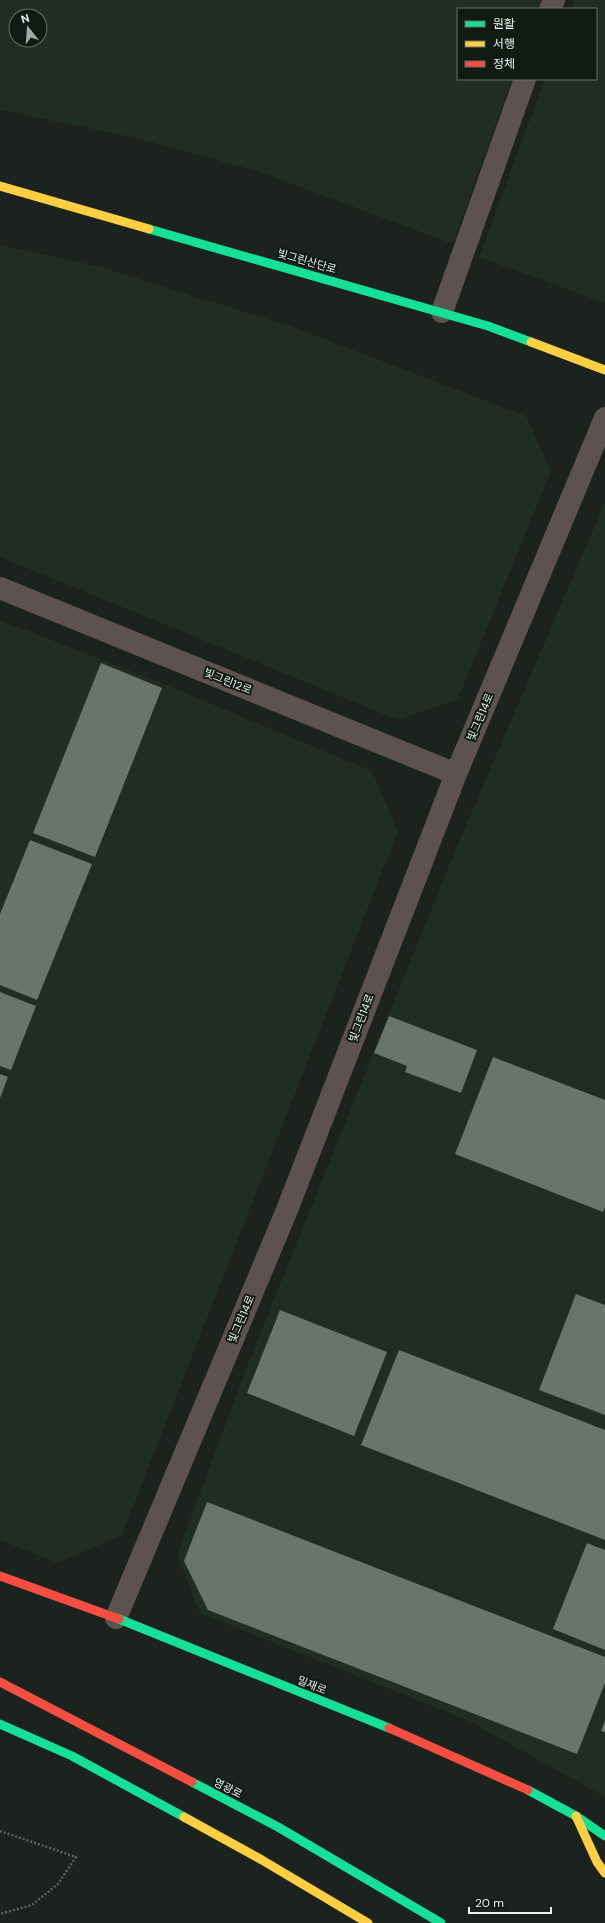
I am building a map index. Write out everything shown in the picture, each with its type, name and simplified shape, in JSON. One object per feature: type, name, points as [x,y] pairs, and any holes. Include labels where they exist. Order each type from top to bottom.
[{"type":"main road","name":"빛그린산단로","points":[[0,186],[442,312],[488,326],[605,370]]},
{"type":"main road","name":"밀재로","points":[[0,1576],[116,1618],[393,1730],[519,1785],[576,1816],[605,1836]]},
{"type":"main road","name":"영광로","points":[[0,1682],[278,1827],[441,1923]]},
{"type":"main road","points":[[0,1724],[72,1756],[262,1860],[368,1923]]},
{"type":"main road","points":[[576,1816],[597,1862],[605,1873]]},
{"type":"street","points":[[442,312],[525,80]]},
{"type":"street","name":"빛그린14로","points":[[116,1618],[287,1210],[456,774],[605,418]]},
{"type":"street","name":"빛그린12로","points":[[0,588],[456,774]]},
{"type":"path","points":[[0,1831],[76,1858],[58,1884],[32,1905],[0,1914]]},
{"type":"shaded area","points":[[0,0],[541,0],[538,8],[457,8],[457,80],[512,80],[453,244],[257,171],[136,138],[0,110]]},
{"type":"shaded area","points":[[574,0],[605,0],[605,303],[479,257],[545,80],[597,80],[597,8],[571,8]]},
{"type":"shaded area","points":[[0,245],[101,267],[293,327],[526,416],[551,471],[458,699],[398,720],[0,557]]},
{"type":"shaded area","points":[[605,502],[605,1797],[467,1720],[200,1613],[177,1555],[246,1369],[452,858]]},
{"type":"shaded area","points":[[0,620],[164,684],[372,771],[398,831],[122,1535],[58,1563],[0,1540]]},
{"type":"building","points":[[101,663],[162,688],[95,857],[33,833]]},
{"type":"building","points":[[30,840],[92,864],[37,1000],[0,985],[0,914]]},
{"type":"building","points":[[0,992],[36,1006],[11,1070],[0,1066]]},
{"type":"building","points":[[389,1016],[477,1050],[461,1093],[405,1072],[407,1066],[374,1053]]},
{"type":"building","points":[[493,1057],[605,1100],[605,1207],[603,1212],[455,1154]]},
{"type":"building","points":[[0,1074],[8,1077],[0,1098]]},
{"type":"building","points":[[576,1294],[605,1305],[605,1415],[539,1390]]},
{"type":"building","points":[[280,1310],[387,1352],[354,1436],[247,1393]]},
{"type":"building","points":[[399,1350],[605,1430],[605,1540],[361,1445]]},
{"type":"building","points":[[207,1502],[605,1657],[605,1683],[577,1754],[208,1610],[184,1561]]},
{"type":"building","points":[[587,1543],[605,1550],[605,1650],[553,1629]]},
{"type":"building","points":[[605,1720],[605,1732],[601,1731]]},
{"type":"traffic: fast","points":[[149,229],[488,326],[531,342]]},
{"type":"traffic: fast","points":[[119,1619],[389,1728]]},
{"type":"traffic: fast","points":[[0,1724],[72,1756],[184,1817]]},
{"type":"traffic: fast","points":[[192,1782],[278,1827],[441,1923]]},
{"type":"traffic: fast","points":[[528,1790],[576,1816],[605,1836]]},
{"type":"traffic: slow","points":[[0,186],[149,229]]},
{"type":"traffic: slow","points":[[531,342],[605,370]]},
{"type":"traffic: slow","points":[[576,1816],[597,1862],[605,1873]]},
{"type":"traffic: slow","points":[[184,1817],[262,1860],[368,1923]]},
{"type":"traffic: jam","points":[[0,1576],[119,1619]]},
{"type":"traffic: jam","points":[[0,1682],[192,1782]]},
{"type":"traffic: jam","points":[[389,1728],[528,1790]]}]
